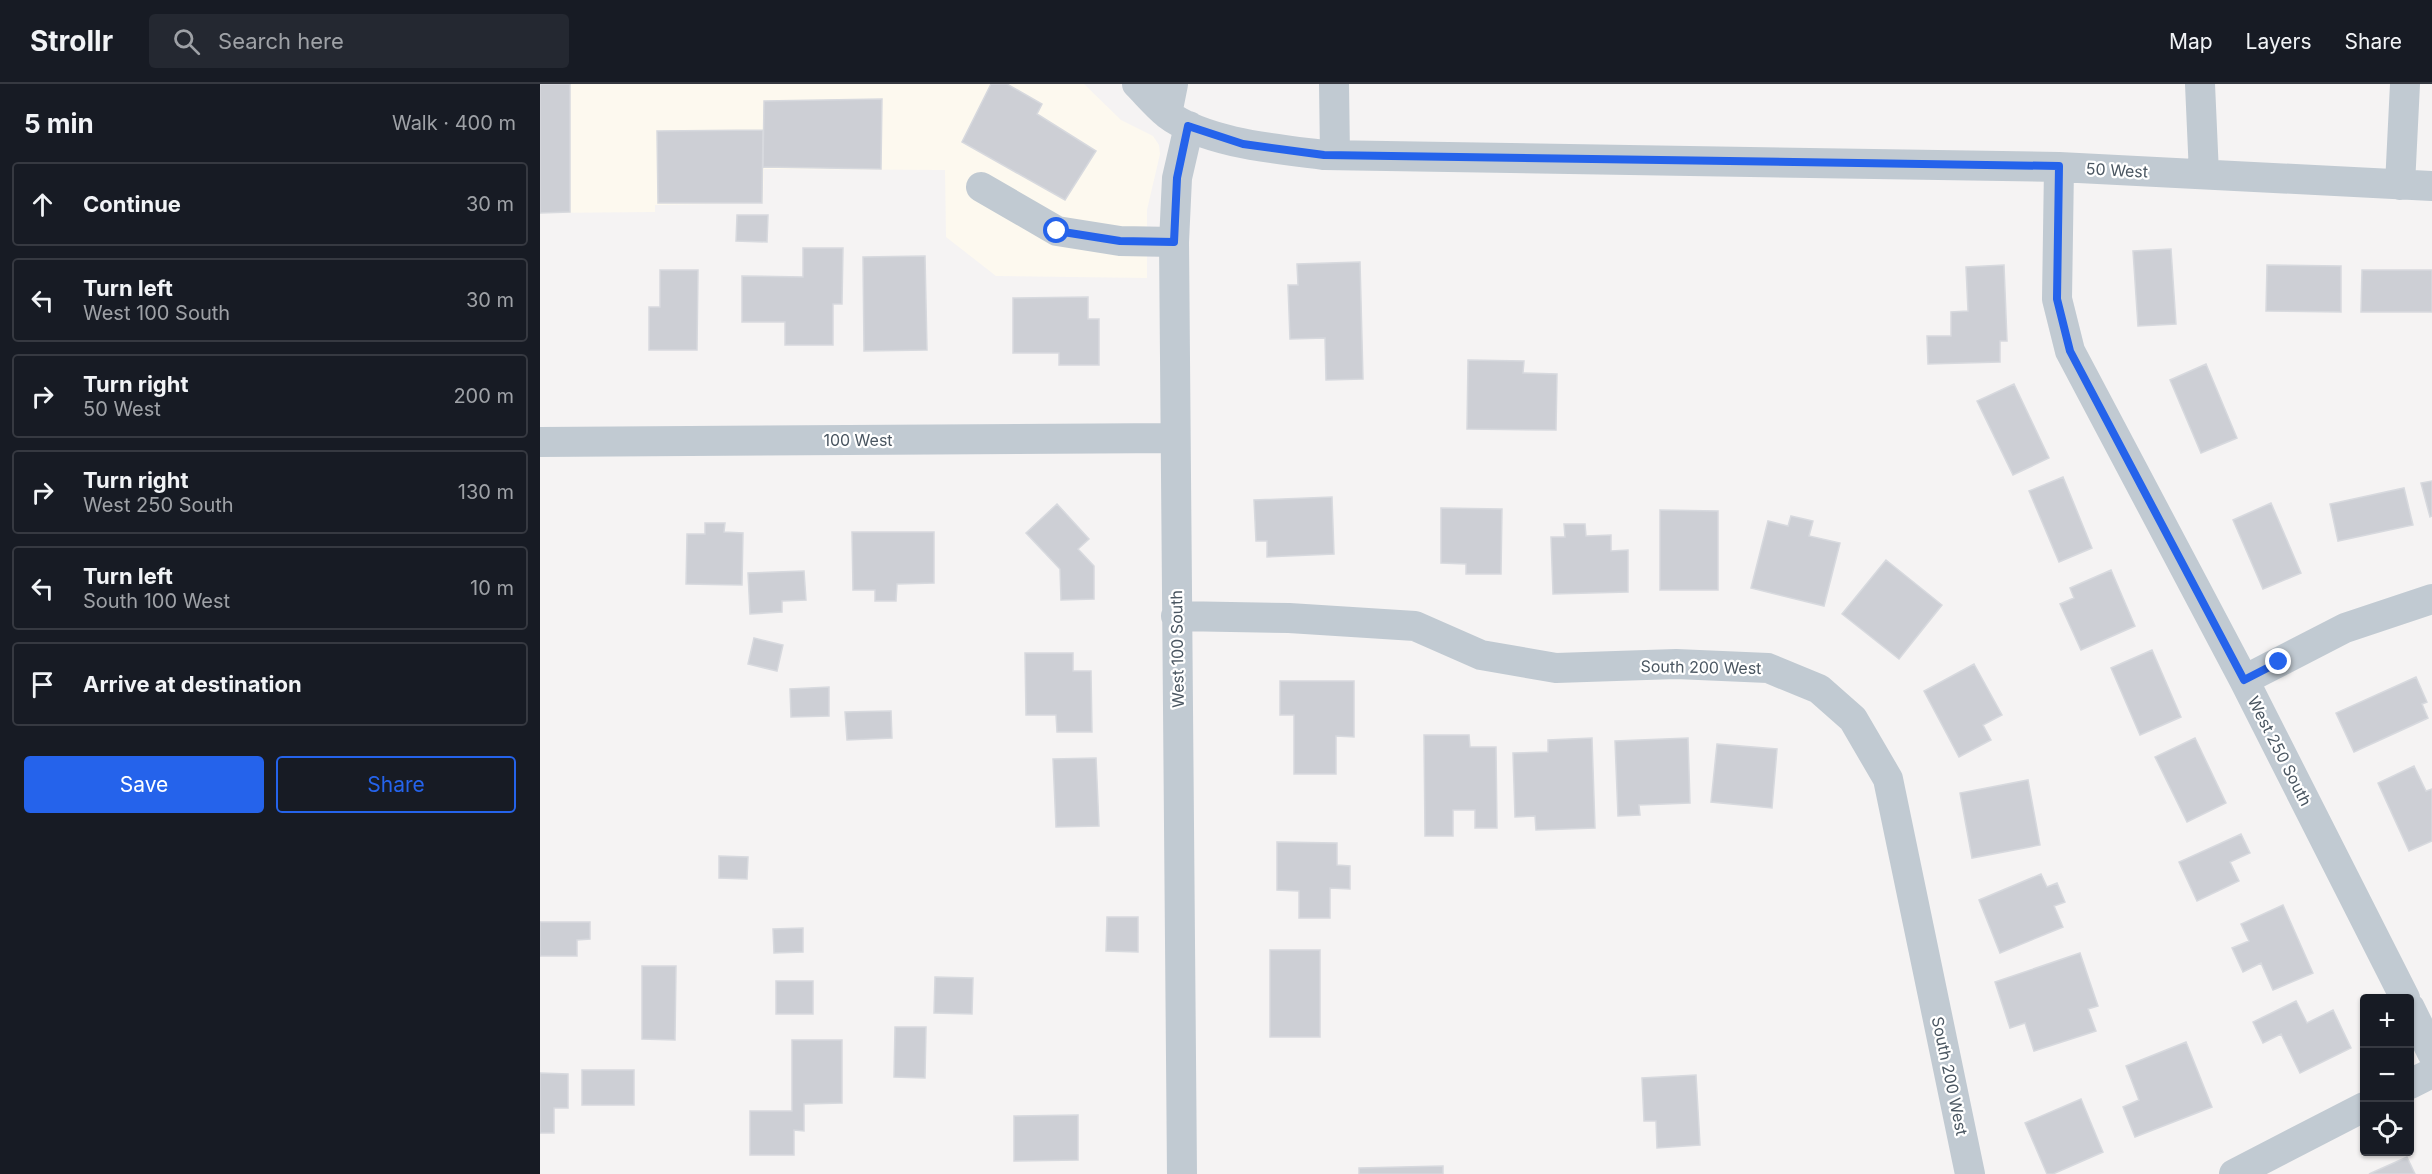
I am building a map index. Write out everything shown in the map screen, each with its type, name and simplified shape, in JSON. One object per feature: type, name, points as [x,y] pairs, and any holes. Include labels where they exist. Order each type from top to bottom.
[{"type":"street","name":"50 West","points":[[1137,84],[1178,120],[1243,144],[1335,155],[2059,166],[2432,186]]},
{"type":"street","name":"West 100 South","points":[[1173,84],[1178,120],[1174,242],[1182,1174]]},
{"type":"street","points":[[1334,84],[1335,155]]},
{"type":"street","points":[[2200,84],[2204,174]]},
{"type":"street","points":[[2400,184],[2405,84]]},
{"type":"street","name":"West 250 South","points":[[2059,166],[2057,299],[2070,351],[2244,680],[2402,994]]},
{"type":"street","points":[[981,187],[1057,231],[1120,241],[1174,242]]},
{"type":"street","name":"100 West","points":[[540,442],[1175,438]]},
{"type":"street","points":[[2244,680],[2345,628],[2432,599]]},
{"type":"street","name":"South 200 West","points":[[1176,616],[1289,618],[1415,626],[1481,655],[1556,668],[1676,664],[1768,668],[1818,689],[1853,719],[1888,779],[1970,1174]]},
{"type":"street","points":[[2414,1018],[2432,1053]]},
{"type":"street","points":[[2414,1082],[2432,1073]]},
{"type":"street","points":[[2234,1174],[2360,1109]]},
{"type":"shaded area","points":[[540,84],[1084,84],[1121,120],[1153,136],[1159,145],[1160,154],[1147,210],[1147,278],[996,276],[946,237],[945,170],[764,169],[763,203],[655,205],[655,212],[540,213]]},
{"type":"building","points":[[540,84],[570,84],[570,212],[540,213]]},
{"type":"building","points":[[991,84],[1007,84],[1042,104],[1037,114],[1096,151],[1065,200],[962,142]]},
{"type":"building","points":[[882,99],[881,169],[763,167],[764,101]]},
{"type":"building","points":[[763,130],[762,203],[658,203],[657,131]]},
{"type":"building","points":[[737,215],[768,215],[767,242],[736,241]]},
{"type":"building","points":[[803,248],[843,248],[842,304],[833,304],[833,345],[785,345],[785,322],[742,322],[742,276],[803,277]]},
{"type":"building","points":[[2171,249],[2176,324],[2138,326],[2133,251]]},
{"type":"building","points":[[925,256],[927,350],[864,351],[863,257]]},
{"type":"building","points":[[1360,262],[1363,379],[1326,380],[1325,338],[1290,339],[1288,285],[1298,285],[1297,264]]},
{"type":"building","points":[[2004,265],[2007,341],[2000,341],[2000,362],[1928,364],[1927,336],[1951,336],[1951,312],[1968,311],[1966,267]]},
{"type":"building","points":[[2267,265],[2341,266],[2341,312],[2266,311]]},
{"type":"building","points":[[660,270],[698,270],[697,350],[649,350],[649,307],[660,307]]},
{"type":"building","points":[[2362,270],[2432,270],[2432,312],[2361,312]]},
{"type":"building","points":[[1088,297],[1088,319],[1099,319],[1099,365],[1059,365],[1059,353],[1013,353],[1013,298]]},
{"type":"building","points":[[1468,360],[1524,361],[1523,373],[1557,374],[1556,430],[1467,429]]},
{"type":"building","points":[[2206,364],[2237,438],[2201,453],[2170,380]]},
{"type":"building","points":[[2014,384],[2049,458],[2013,475],[1977,401]]},
{"type":"building","points":[[2063,477],[2092,548],[2059,562],[2029,491]]},
{"type":"building","points":[[2432,481],[2432,516],[2430,517],[2421,483]]},
{"type":"building","points":[[2404,488],[2413,525],[2338,541],[2330,504]]},
{"type":"building","points":[[1332,497],[1334,554],[1267,557],[1267,541],[1256,541],[1254,500]]},
{"type":"building","points":[[2271,503],[2301,573],[2263,589],[2233,520]]},
{"type":"building","points":[[1057,504],[1089,539],[1078,549],[1094,566],[1094,599],[1061,600],[1060,569],[1026,533]]},
{"type":"building","points":[[1441,508],[1502,509],[1501,574],[1466,574],[1466,564],[1441,563]]},
{"type":"building","points":[[1660,510],[1718,511],[1718,590],[1660,590]]},
{"type":"building","points":[[1791,516],[1813,521],[1809,536],[1840,543],[1824,606],[1751,588],[1768,521],[1788,526]]},
{"type":"building","points":[[705,523],[725,523],[724,532],[743,533],[742,585],[686,584],[687,534],[705,534]]},
{"type":"building","points":[[1564,524],[1585,524],[1586,536],[1611,535],[1611,551],[1628,550],[1628,592],[1553,594],[1551,537],[1565,537]]},
{"type":"building","points":[[852,532],[934,532],[934,583],[897,584],[896,601],[875,601],[875,590],[853,590]]},
{"type":"building","points":[[1886,560],[1942,605],[1899,659],[1842,614]]},
{"type":"building","points":[[2111,570],[2135,626],[2081,650],[2060,604],[2074,598],[2070,588]]},
{"type":"building","points":[[804,571],[806,600],[782,601],[782,612],[750,614],[748,573]]},
{"type":"building","points":[[754,638],[783,645],[777,671],[748,664]]},
{"type":"building","points":[[2152,650],[2181,717],[2140,735],[2111,668]]},
{"type":"building","points":[[1025,653],[1073,653],[1073,671],[1091,671],[1092,732],[1057,732],[1056,715],[1026,715]]},
{"type":"building","points":[[1974,664],[2002,715],[1983,725],[1991,740],[1959,757],[1924,691]]},
{"type":"building","points":[[2416,677],[2427,702],[2422,704],[2428,718],[2354,752],[2336,713]]},
{"type":"building","points":[[1280,681],[1354,681],[1354,737],[1336,736],[1336,774],[1294,774],[1294,715],[1280,715]]},
{"type":"building","points":[[829,687],[829,716],[791,717],[790,689]]},
{"type":"building","points":[[891,711],[892,738],[847,740],[845,712]]},
{"type":"building","points":[[1424,735],[1469,735],[1470,747],[1496,747],[1497,828],[1475,828],[1475,810],[1453,810],[1453,836],[1425,836]]},
{"type":"building","points":[[1592,738],[1595,828],[1536,830],[1535,816],[1515,817],[1513,753],[1548,752],[1548,740]]},
{"type":"building","points":[[1688,738],[1690,803],[1639,805],[1640,815],[1618,816],[1615,741]]},
{"type":"building","points":[[2195,738],[2226,803],[2187,822],[2155,757]]},
{"type":"building","points":[[1717,744],[1777,749],[1772,808],[1711,802]]},
{"type":"building","points":[[1096,758],[1099,826],[1056,827],[1053,759]]},
{"type":"building","points":[[2414,766],[2426,791],[2432,789],[2432,841],[2409,851],[2378,783]]},
{"type":"building","points":[[2028,780],[2040,845],[1972,858],[1960,793]]},
{"type":"building","points":[[2241,834],[2250,853],[2230,862],[2239,881],[2197,901],[2179,862]]},
{"type":"building","points":[[1277,842],[1337,843],[1337,865],[1350,866],[1350,889],[1330,888],[1330,918],[1299,918],[1299,891],[1277,890]]},
{"type":"building","points":[[719,856],[748,857],[747,879],[719,878]]},
{"type":"building","points":[[2041,874],[2047,887],[2057,883],[2065,902],[2054,906],[2063,927],[2000,953],[1979,900]]},
{"type":"building","points":[[2283,905],[2313,973],[2273,990],[2261,963],[2243,972],[2232,948],[2249,941],[2241,924]]},
{"type":"building","points":[[1107,917],[1138,917],[1138,952],[1106,951]]},
{"type":"building","points":[[540,922],[590,922],[590,939],[577,940],[577,956],[540,956]]},
{"type":"building","points":[[803,928],[803,952],[774,953],[773,929]]},
{"type":"building","points":[[1270,950],[1320,950],[1320,1037],[1270,1037]]},
{"type":"building","points":[[2080,953],[2098,1006],[2088,1009],[2096,1031],[2034,1051],[2025,1023],[2010,1028],[1995,982]]},
{"type":"building","points":[[642,966],[676,966],[675,1040],[642,1039]]},
{"type":"building","points":[[935,977],[973,978],[972,1014],[934,1013]]},
{"type":"building","points":[[776,981],[813,981],[813,1014],[776,1014]]},
{"type":"building","points":[[2296,1001],[2307,1023],[2333,1010],[2351,1048],[2300,1073],[2281,1034],[2263,1043],[2253,1022]]},
{"type":"building","points":[[895,1027],[926,1027],[925,1078],[894,1077]]},
{"type":"building","points":[[792,1040],[842,1040],[842,1103],[804,1104],[804,1131],[794,1130],[794,1155],[750,1155],[750,1111],[792,1111]]},
{"type":"building","points":[[2186,1042],[2212,1107],[2135,1137],[2123,1107],[2139,1100],[2126,1066]]},
{"type":"building","points":[[582,1070],[634,1070],[634,1105],[582,1105]]},
{"type":"building","points":[[540,1073],[568,1074],[568,1108],[554,1108],[554,1133],[540,1133]]},
{"type":"building","points":[[1696,1075],[1700,1145],[1657,1148],[1656,1121],[1644,1121],[1642,1078]]},
{"type":"building","points":[[2081,1099],[2103,1152],[2053,1174],[2047,1174],[2025,1123]]},
{"type":"building","points":[[1078,1115],[1078,1160],[1014,1161],[1014,1116]]},
{"type":"building","points":[[2407,1157],[2415,1174],[2369,1174]]},
{"type":"building","points":[[1443,1166],[1443,1174],[1359,1174],[1359,1168]]},
{"type":"route","points":[[1057,231],[1120,241],[1174,242],[1177,178],[1188,126],[1243,144],[1324,155],[2059,166],[2057,299],[2070,351],[2244,680],[2279,662]]}]
